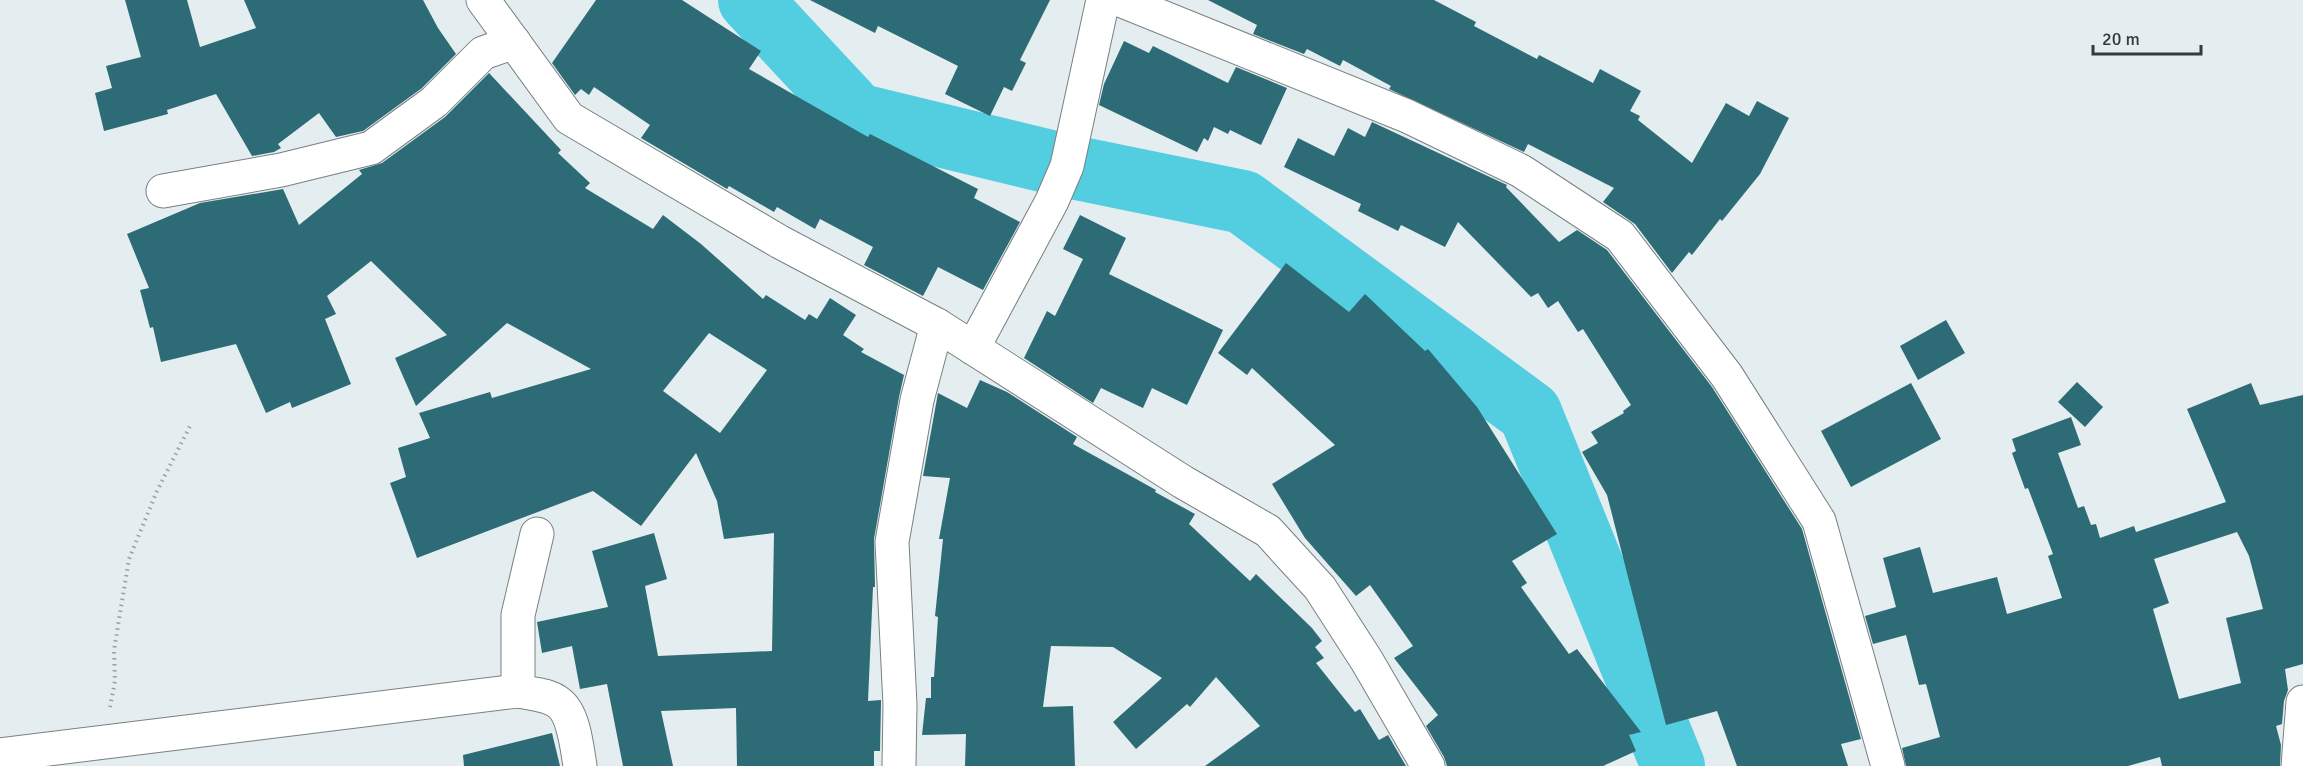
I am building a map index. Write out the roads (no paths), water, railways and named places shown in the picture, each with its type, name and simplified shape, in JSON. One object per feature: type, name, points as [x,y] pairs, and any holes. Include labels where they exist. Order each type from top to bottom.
[{"type":"street","points":[[483,0],[569,118],[780,242],[937,324],[1183,482],[1268,531],[1320,588],[1367,661],[1428,766]]},
{"type":"street","points":[[973,348],[1052,201],[1067,166],[1103,0]]},
{"type":"street","points":[[1120,0],[1407,116],[1521,171],[1620,236],[1727,376],[1819,521],[1888,766]]},
{"type":"street","points":[[163,191],[281,170],[371,148],[434,102],[483,53],[514,42]]},
{"type":"street","points":[[899,766],[900,705],[892,542],[917,400],[937,324]]},
{"type":"street","points":[[518,691],[518,615],[537,534]]},
{"type":"street","points":[[0,755],[518,691],[547,696],[561,704],[573,726],[580,766]]},
{"type":"street","points":[[2298,766],[2303,702]]},
{"type":"waterway","points":[[750,0],[857,115],[1067,166],[1243,202],[1530,413],[1673,766]]}]
